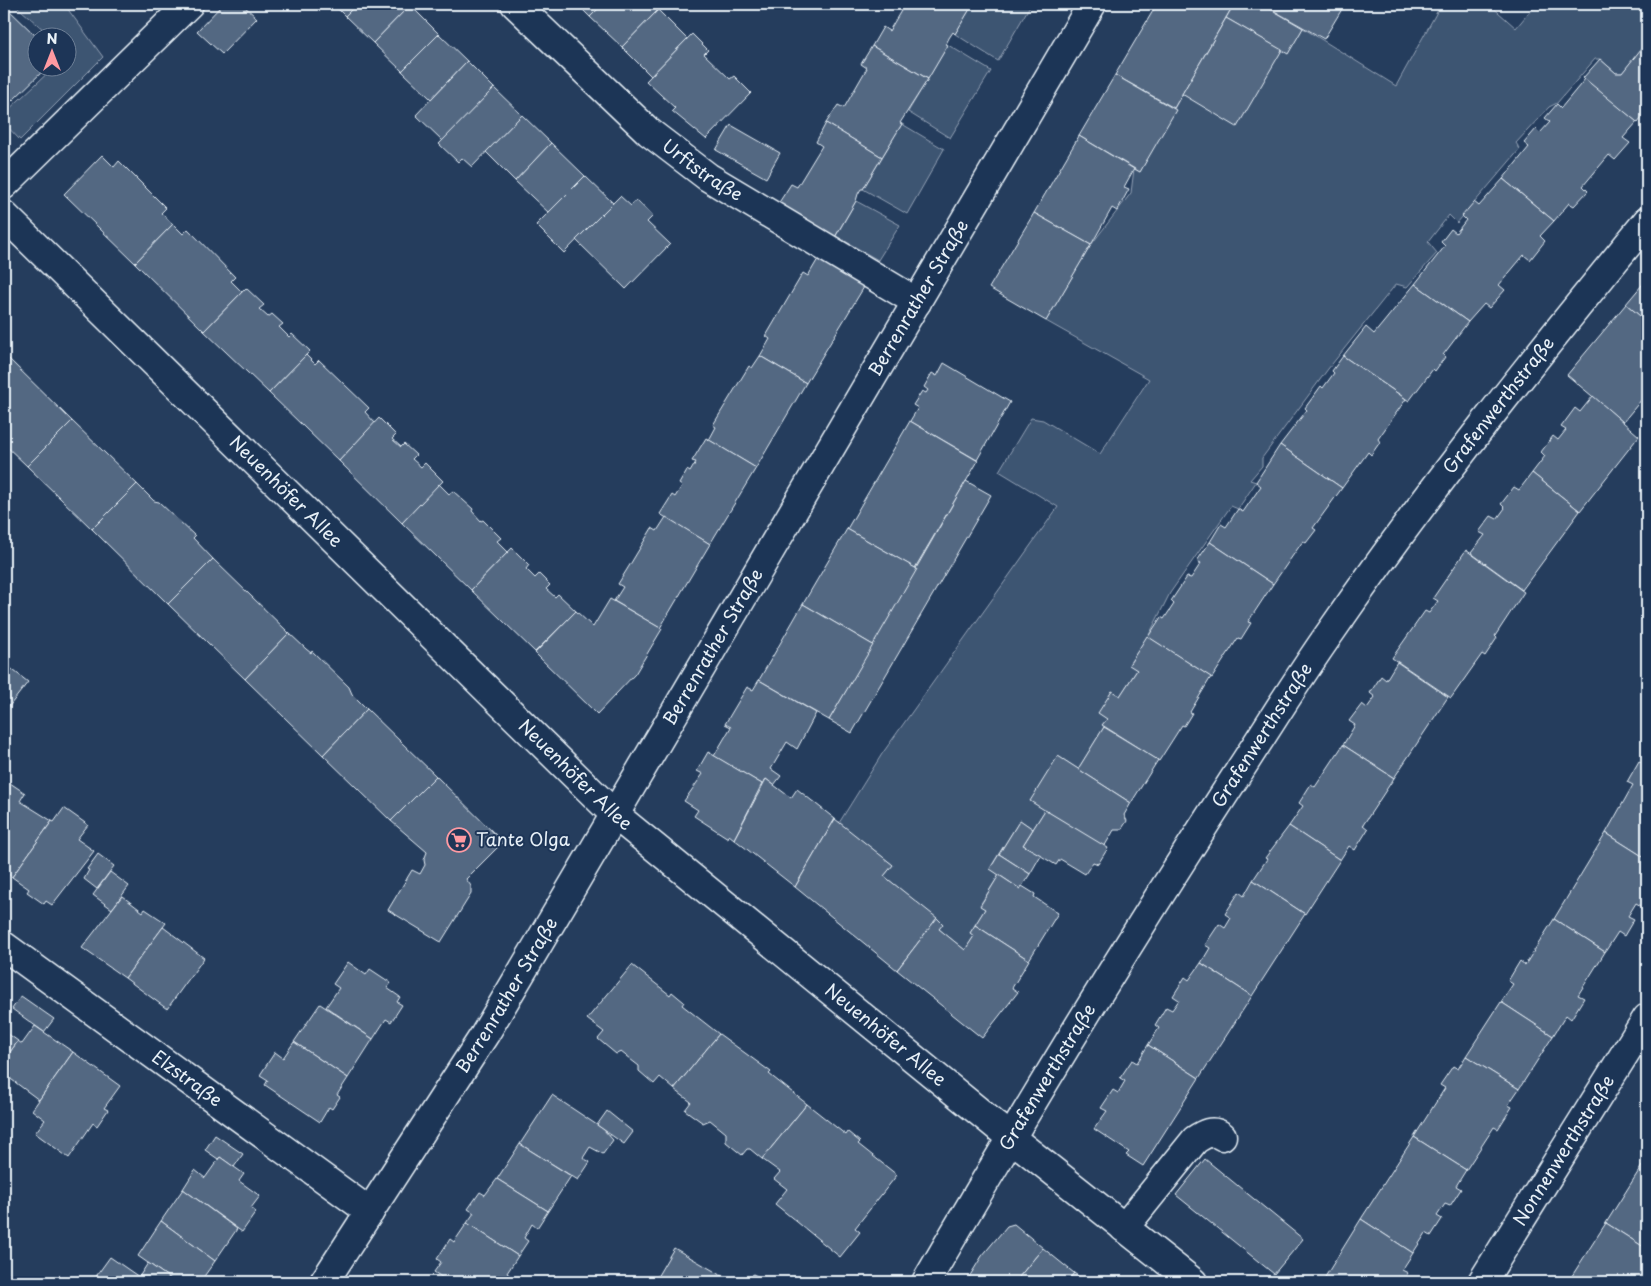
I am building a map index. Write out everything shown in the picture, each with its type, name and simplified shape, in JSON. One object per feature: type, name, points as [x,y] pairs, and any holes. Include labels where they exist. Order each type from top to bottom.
[{"type":"street","points":[[4,185],[189,4]]},
{"type":"street","name":"Urftstraße","points":[[515,4],[649,132],[708,177],[917,302]]},
{"type":"street","name":"Berrenrather Straße","points":[[324,1282],[485,1034],[614,814],[652,754],[1092,4]]},
{"type":"street","name":"Neuenhöfer Allee","points":[[4,215],[614,814],[1010,1137],[1193,1282]]},
{"type":"street","name":"Grafenwerthstraße","points":[[926,1282],[1010,1137],[1186,853],[1331,631],[1419,508],[1545,346],[1647,221]]},
{"type":"street","name":"Elzstraße","points":[[4,946],[370,1212]]},
{"type":"street","name":"Nonnenwerthstraße","points":[[1482,1282],[1647,1018]]},
{"type":"street","points":[[1124,1228],[1195,1140],[1206,1133],[1217,1132],[1222,1136]]},
{"type":"shaded area","points":[[14,4],[64,4],[103,57],[20,140],[4,123],[4,114],[42,78],[78,78],[78,28],[42,28]]},
{"type":"shaded area","points":[[973,4],[979,4],[989,9],[992,4],[1031,4],[998,61],[955,34]]},
{"type":"shaded area","points":[[1447,4],[1489,4],[1516,28],[1536,4],[1647,4],[1647,46],[1645,45],[1622,73],[1616,73],[1600,59],[1595,59],[1557,103],[1549,107],[1516,143],[1520,149],[1457,223],[1449,215],[1428,242],[1437,253],[1407,287],[1396,284],[1328,369],[1262,458],[1262,466],[1250,480],[1256,482],[1238,509],[1231,506],[1170,593],[1148,637],[1129,664],[1137,670],[1120,696],[1112,691],[1107,719],[1102,725],[1104,727],[1078,769],[1058,756],[1045,810],[1033,829],[1020,820],[990,868],[999,875],[980,905],[985,909],[970,933],[974,936],[965,950],[939,929],[943,924],[884,876],[893,865],[839,823],[882,754],[1058,507],[999,471],[1031,418],[1043,420],[1100,454],[1149,379],[1046,321],[1091,245],[1131,193],[1134,169],[1140,172],[1182,94],[1282,50],[1288,53],[1303,28],[1396,86],[1438,10]]},
{"type":"shaded area","points":[[948,45],[991,71],[950,138],[908,112]]},
{"type":"shaded area","points":[[902,124],[944,149],[907,214],[863,189]]},
{"type":"shaded area","points":[[856,201],[900,225],[878,260],[836,236]]},
{"type":"building","points":[[223,4],[242,4],[257,18],[222,54],[197,31]]},
{"type":"building","points":[[333,4],[357,4],[345,16]]},
{"type":"building","points":[[357,4],[410,5],[373,43],[345,16]]},
{"type":"building","points":[[577,4],[603,4],[590,17]]},
{"type":"building","points":[[603,4],[651,4],[658,10],[622,47],[590,17]]},
{"type":"building","points":[[905,4],[973,4],[955,34],[953,32],[949,38],[946,44],[948,45],[928,79],[872,46],[883,27],[889,31]]},
{"type":"building","points":[[979,4],[992,4],[989,9]]},
{"type":"building","points":[[1157,4],[1234,4],[1174,108],[1115,75]]},
{"type":"building","points":[[1234,4],[1262,4],[1303,28],[1288,54],[1226,18]]},
{"type":"building","points":[[1262,4],[1345,4],[1324,39]]},
{"type":"building","points":[[4,5],[28,28],[28,78],[36,78],[12,101],[4,93]]},
{"type":"building","points":[[410,5],[439,34],[402,71],[373,43]]},
{"type":"building","points":[[658,10],[687,39],[651,76],[622,47]]},
{"type":"building","points":[[1226,18],[1282,50],[1237,127],[1182,94]]},
{"type":"building","points":[[439,34],[467,61],[431,99],[402,71]]},
{"type":"building","points":[[692,34],[708,50],[704,54],[730,79],[734,76],[751,93],[706,139],[672,111],[675,108],[646,81]]},
{"type":"building","points":[[1645,44],[1647,111],[1638,123],[1583,78],[1600,59],[1616,73],[1622,73]]},
{"type":"building","points":[[872,46],[928,79],[900,123],[902,124],[882,157],[826,123],[838,105],[844,108],[867,68],[861,64]]},
{"type":"building","points":[[467,61],[494,88],[443,141],[416,115]]},
{"type":"building","points":[[1115,75],[1176,110],[1140,172],[1079,136]]},
{"type":"building","points":[[1585,79],[1637,122],[1623,138],[1630,143],[1615,160],[1609,155],[1583,186],[1588,191],[1574,206],[1569,203],[1554,221],[1503,179],[1529,147],[1524,143],[1536,129],[1540,133],[1550,122],[1545,118],[1557,104],[1561,108]]},
{"type":"building","points":[[494,88],[522,115],[472,167],[462,158],[458,162],[439,144]]},
{"type":"building","points":[[522,115],[551,143],[515,181],[486,152]]},
{"type":"building","points":[[826,123],[882,157],[858,194],[856,201],[835,237],[778,204],[791,184],[797,187],[822,146],[816,142]]},
{"type":"building","points":[[731,125],[780,153],[766,178],[716,150]]},
{"type":"building","points":[[1079,136],[1134,169],[1124,187],[1129,189],[1117,211],[1112,208],[1091,245],[1034,213]]},
{"type":"building","points":[[551,143],[585,176],[549,213],[515,181]]},
{"type":"building","points":[[102,155],[114,167],[119,161],[166,208],[161,213],[173,224],[135,263],[64,194]]},
{"type":"building","points":[[585,176],[613,203],[564,253],[536,225]]},
{"type":"building","points":[[1503,179],[1554,221],[1540,236],[1545,241],[1530,260],[1524,255],[1499,285],[1505,290],[1489,308],[1484,304],[1468,322],[1415,284],[1445,246],[1441,242],[1451,229],[1456,233],[1466,220],[1462,216],[1474,202],[1479,206]]},
{"type":"building","points":[[620,196],[631,206],[636,200],[653,216],[647,222],[670,244],[626,289],[576,240]]},
{"type":"building","points":[[1034,213],[1091,245],[1046,321],[989,288]]},
{"type":"building","points":[[173,224],[183,234],[188,229],[235,277],[231,281],[242,292],[204,331],[135,263]]},
{"type":"building","points":[[818,259],[864,287],[806,383],[760,356],[770,339],[766,336],[803,273],[808,276]]},
{"type":"building","points":[[1647,279],[1647,322],[1626,304]]},
{"type":"building","points":[[1415,284],[1468,322],[1443,355],[1445,357],[1435,371],[1433,369],[1409,401],[1343,356],[1366,327],[1374,334]]},
{"type":"building","points":[[246,288],[264,305],[259,309],[268,317],[272,314],[283,324],[279,327],[289,337],[292,334],[310,351],[269,393],[204,331]]},
{"type":"building","points":[[1626,304],[1647,322],[1647,393],[1623,422],[1567,375]]},
{"type":"building","points":[[306,355],[315,364],[319,360],[369,408],[365,412],[375,423],[339,461],[269,393]]},
{"type":"building","points":[[760,356],[806,383],[756,468],[709,440],[716,427],[713,425],[749,366],[752,368]]},
{"type":"building","points":[[1343,356],[1406,399],[1378,439],[1380,442],[1371,455],[1368,452],[1342,488],[1280,445],[1307,410],[1305,408],[1321,386],[1323,388],[1334,373],[1332,371]]},
{"type":"building","points":[[8,358],[72,421],[27,466],[4,444],[4,362]]},
{"type":"building","points":[[944,363],[1010,402],[977,460],[910,421],[918,408],[913,405],[922,391],[926,393],[928,390],[924,387],[932,373],[937,376]]},
{"type":"building","points":[[1593,396],[1639,436],[1580,511],[1532,473],[1545,456],[1541,452],[1553,436],[1558,440],[1566,430],[1561,427],[1575,408],[1580,412]]},
{"type":"building","points":[[379,418],[396,435],[392,439],[401,447],[404,444],[416,455],[412,459],[421,467],[425,463],[443,481],[402,523],[339,461]]},
{"type":"building","points":[[72,421],[137,484],[92,529],[27,466]]},
{"type":"building","points":[[910,421],[978,461],[915,568],[847,529]]},
{"type":"building","points":[[706,438],[756,468],[710,544],[660,514],[672,495],[675,497],[682,486],[679,484],[687,470],[690,472],[696,462],[692,461]]},
{"type":"building","points":[[1280,445],[1342,488],[1313,528],[1316,530],[1306,543],[1303,541],[1273,584],[1210,542],[1221,524],[1226,527],[1238,509],[1243,512],[1261,486],[1256,482]]},
{"type":"building","points":[[1532,473],[1580,511],[1522,590],[1471,553],[1485,535],[1479,532],[1491,516],[1497,519],[1505,508],[1501,504],[1514,487],[1519,490]]},
{"type":"building","points":[[966,481],[991,495],[852,733],[829,720]]},
{"type":"building","points":[[137,484],[195,536],[193,538],[213,559],[168,604],[92,529]]},
{"type":"building","points":[[439,484],[449,494],[453,491],[473,509],[472,511],[481,521],[483,520],[501,538],[497,541],[508,552],[471,590],[402,523]]},
{"type":"building","points":[[666,517],[710,544],[660,628],[614,601],[623,587],[618,584],[652,528],[657,531]]},
{"type":"building","points":[[847,529],[917,569],[873,645],[803,604]]},
{"type":"building","points":[[1210,542],[1273,584],[1248,622],[1251,623],[1241,639],[1238,638],[1212,678],[1148,637],[1161,617],[1164,619],[1174,604],[1171,601],[1187,577],[1191,578],[1201,563],[1197,561]]},
{"type":"building","points":[[512,548],[529,565],[526,569],[535,578],[539,574],[550,585],[546,589],[555,597],[558,594],[576,611],[535,652],[471,590]]},
{"type":"building","points":[[1466,550],[1524,592],[1495,636],[1497,638],[1485,656],[1482,654],[1451,698],[1392,658],[1425,611],[1429,613],[1438,601],[1433,598]]},
{"type":"building","points":[[213,559],[289,633],[245,679],[168,604]]},
{"type":"building","points":[[610,599],[662,629],[635,674],[597,714],[535,653],[576,611],[593,627]]},
{"type":"building","points":[[803,604],[873,645],[829,720],[759,680]]},
{"type":"building","points":[[289,633],[311,653],[312,651],[349,687],[352,694],[367,709],[323,755],[245,679]]},
{"type":"building","points":[[1147,636],[1211,677],[1190,712],[1192,713],[1184,726],[1182,725],[1159,761],[1102,725],[1107,719],[1098,713],[1112,691],[1120,696],[1137,670],[1129,665]]},
{"type":"building","points":[[1397,662],[1448,697],[1394,778],[1343,745],[1355,725],[1349,721],[1362,704],[1367,708],[1375,697],[1370,693],[1381,676],[1386,680]]},
{"type":"building","points":[[4,663],[28,682],[4,713]]},
{"type":"building","points":[[759,680],[816,713],[797,749],[787,742],[771,769],[781,776],[774,785],[766,779],[762,784],[714,756],[731,727],[725,724],[747,687],[753,690]]},
{"type":"building","points":[[367,709],[436,776],[391,821],[323,755]]},
{"type":"building","points":[[1104,727],[1158,760],[1131,803],[1078,769]]},
{"type":"building","points":[[1343,745],[1394,778],[1363,825],[1368,829],[1355,850],[1349,846],[1340,860],[1289,826],[1303,806],[1299,803],[1311,784],[1315,787]]},
{"type":"building","points":[[708,752],[762,784],[734,839],[729,835],[728,838],[694,816],[698,810],[684,801],[703,774],[697,771]]},
{"type":"building","points":[[1058,756],[1131,803],[1124,815],[1127,821],[1121,830],[1114,830],[1104,847],[1030,801]]},
{"type":"building","points":[[1647,759],[1647,859],[1606,833],[1633,785],[1627,782],[1639,761],[1645,764]]},
{"type":"building","points":[[436,776],[503,842],[466,879],[471,886],[471,894],[441,942],[388,910],[412,870],[420,874],[425,865],[424,860],[427,852],[391,821]]},
{"type":"building","points":[[4,779],[25,793],[20,801],[52,821],[12,877],[4,871]]},
{"type":"building","points":[[766,779],[791,798],[797,789],[835,819],[795,887],[734,839]]},
{"type":"building","points":[[64,808],[88,825],[77,839],[94,851],[52,905],[46,901],[44,904],[27,892],[29,889],[12,877],[52,821],[54,822]]},
{"type":"building","points":[[1045,810],[1108,848],[1098,864],[1093,862],[1085,874],[1060,859],[1056,865],[1023,845]]},
{"type":"building","points":[[835,819],[893,865],[884,876],[937,918],[897,970],[795,887]]},
{"type":"building","points":[[1020,820],[1033,829],[1023,845],[1041,855],[1030,874],[999,854]]},
{"type":"building","points":[[1289,826],[1340,860],[1305,914],[1253,880],[1267,859],[1265,858]]},
{"type":"building","points":[[1606,833],[1647,859],[1647,896],[1641,906],[1636,903],[1628,916],[1634,919],[1624,936],[1618,932],[1605,952],[1554,919]]},
{"type":"building","points":[[98,854],[114,866],[97,889],[84,879],[89,870],[87,869]]},
{"type":"building","points":[[999,854],[1030,874],[1020,889],[990,869]]},
{"type":"building","points":[[110,872],[129,886],[112,909],[93,895]]},
{"type":"building","points":[[999,875],[1020,889],[1022,886],[1035,894],[1034,897],[1058,913],[1029,960],[975,925],[985,909],[980,906]]},
{"type":"building","points":[[1253,880],[1305,914],[1252,996],[1201,963],[1210,948],[1205,945],[1219,924],[1225,928],[1231,918],[1225,914],[1239,892],[1244,896]]},
{"type":"building","points":[[122,896],[143,912],[145,909],[166,923],[125,978],[82,948]]},
{"type":"building","points":[[937,918],[943,924],[939,929],[965,950],[974,936],[970,933],[975,925],[1029,960],[1012,988],[1018,992],[982,1038],[897,970]]},
{"type":"building","points":[[1554,919],[1605,952],[1578,995],[1584,998],[1571,1019],[1566,1015],[1553,1036],[1501,1002],[1513,984],[1508,981],[1520,961],[1525,965]]},
{"type":"building","points":[[163,927],[204,958],[167,1009],[125,978]]},
{"type":"building","points":[[348,962],[366,975],[370,969],[391,983],[387,988],[400,997],[397,1002],[402,1005],[391,1022],[386,1019],[373,1039],[326,1007],[339,988],[333,984]]},
{"type":"building","points":[[1201,963],[1252,996],[1199,1078],[1148,1045],[1159,1028],[1155,1025],[1166,1007],[1172,1010],[1179,1000],[1173,996],[1185,977],[1189,980]]},
{"type":"building","points":[[632,965],[670,995],[672,992],[684,1002],[682,1005],[719,1034],[674,1089],[660,1077],[654,1084],[639,1071],[639,1066],[621,1052],[616,1054],[598,1039],[604,1032],[587,1019]]},
{"type":"building","points":[[21,996],[54,1019],[44,1032],[12,1009]]},
{"type":"building","points":[[1501,1002],[1553,1036],[1519,1089],[1466,1056]]},
{"type":"building","points":[[320,1004],[373,1039],[348,1078],[294,1042]]},
{"type":"building","points":[[35,1026],[73,1052],[39,1100],[4,1074],[4,1060],[18,1041],[22,1044]]},
{"type":"building","points":[[4,1031],[18,1041],[4,1060]]},
{"type":"building","points":[[719,1034],[771,1072],[769,1074],[807,1104],[762,1159],[750,1149],[747,1149],[742,1155],[726,1142],[726,1133],[710,1120],[703,1123],[685,1110],[691,1102],[674,1089]]},
{"type":"building","points":[[294,1042],[348,1078],[337,1095],[340,1097],[332,1109],[329,1107],[320,1122],[265,1085],[268,1080],[260,1075],[275,1052],[283,1058]]},
{"type":"building","points":[[1148,1045],[1199,1078],[1143,1166],[1126,1155],[1129,1152],[1094,1129],[1107,1111],[1101,1108],[1113,1090],[1118,1093],[1125,1081],[1120,1078],[1132,1060],[1137,1063]]},
{"type":"building","points":[[73,1052],[120,1086],[104,1108],[108,1110],[97,1126],[93,1123],[69,1158],[35,1133],[45,1120],[32,1110]]},
{"type":"building","points":[[1466,1056],[1519,1089],[1508,1105],[1512,1107],[1498,1129],[1494,1127],[1466,1170],[1414,1137],[1445,1088],[1440,1085],[1453,1066],[1458,1069]]},
{"type":"building","points":[[552,1095],[603,1129],[613,1140],[603,1154],[590,1147],[583,1158],[590,1162],[578,1180],[520,1144]]},
{"type":"building","points":[[807,1104],[846,1135],[848,1132],[860,1142],[858,1144],[897,1175],[855,1228],[860,1232],[840,1257],[775,1204],[787,1189],[774,1179],[780,1172],[762,1159]]},
{"type":"building","points":[[607,1111],[633,1132],[624,1144],[597,1125]]},
{"type":"building","points":[[215,1135],[243,1154],[234,1167],[220,1157],[218,1159],[205,1150]]},
{"type":"building","points":[[1414,1137],[1466,1170],[1456,1186],[1461,1189],[1450,1206],[1445,1204],[1437,1216],[1442,1219],[1431,1236],[1426,1233],[1413,1253],[1361,1219]]},
{"type":"building","points":[[520,1144],[571,1176],[548,1211],[497,1179]]},
{"type":"building","points":[[220,1157],[244,1174],[239,1181],[260,1196],[251,1208],[256,1212],[242,1232],[183,1189],[195,1170],[205,1178]]},
{"type":"building","points":[[1647,1158],[1647,1249],[1606,1223]]},
{"type":"building","points":[[1205,1159],[1303,1239],[1274,1274],[1176,1195]]},
{"type":"building","points":[[497,1179],[548,1211],[537,1228],[532,1224],[524,1238],[528,1241],[518,1256],[467,1223],[474,1213],[468,1209],[480,1192],[485,1195]]},
{"type":"building","points":[[183,1189],[237,1229],[215,1261],[161,1221]]},
{"type":"building","points":[[1361,1219],[1413,1253],[1402,1270],[1408,1273],[1402,1282],[1322,1282]]},
{"type":"building","points":[[161,1221],[215,1261],[200,1282],[175,1282],[138,1256]]},
{"type":"building","points":[[467,1223],[518,1256],[507,1273],[512,1277],[508,1282],[449,1282],[434,1272],[441,1262],[437,1259],[450,1239],[454,1242]]},
{"type":"building","points":[[1606,1223],[1647,1249],[1647,1261],[1642,1269],[1647,1273],[1641,1282],[1568,1282]]},
{"type":"building","points":[[1014,1224],[1043,1248],[1015,1282],[966,1282],[982,1256],[1007,1226]]},
{"type":"building","points":[[674,1248],[726,1278],[723,1282],[665,1282],[657,1277]]},
{"type":"building","points":[[1043,1248],[1074,1273],[1067,1282],[1015,1282]]},
{"type":"building","points":[[110,1257],[139,1277],[148,1263],[175,1282],[92,1282]]},
{"type":"building","points":[[1074,1273],[1086,1282],[1067,1282]]},
{"type":"building","points":[[753,1274],[765,1280],[764,1282],[749,1282]]},
{"type":"place","name":"Tante Olga","points":[[459,840]]}]
